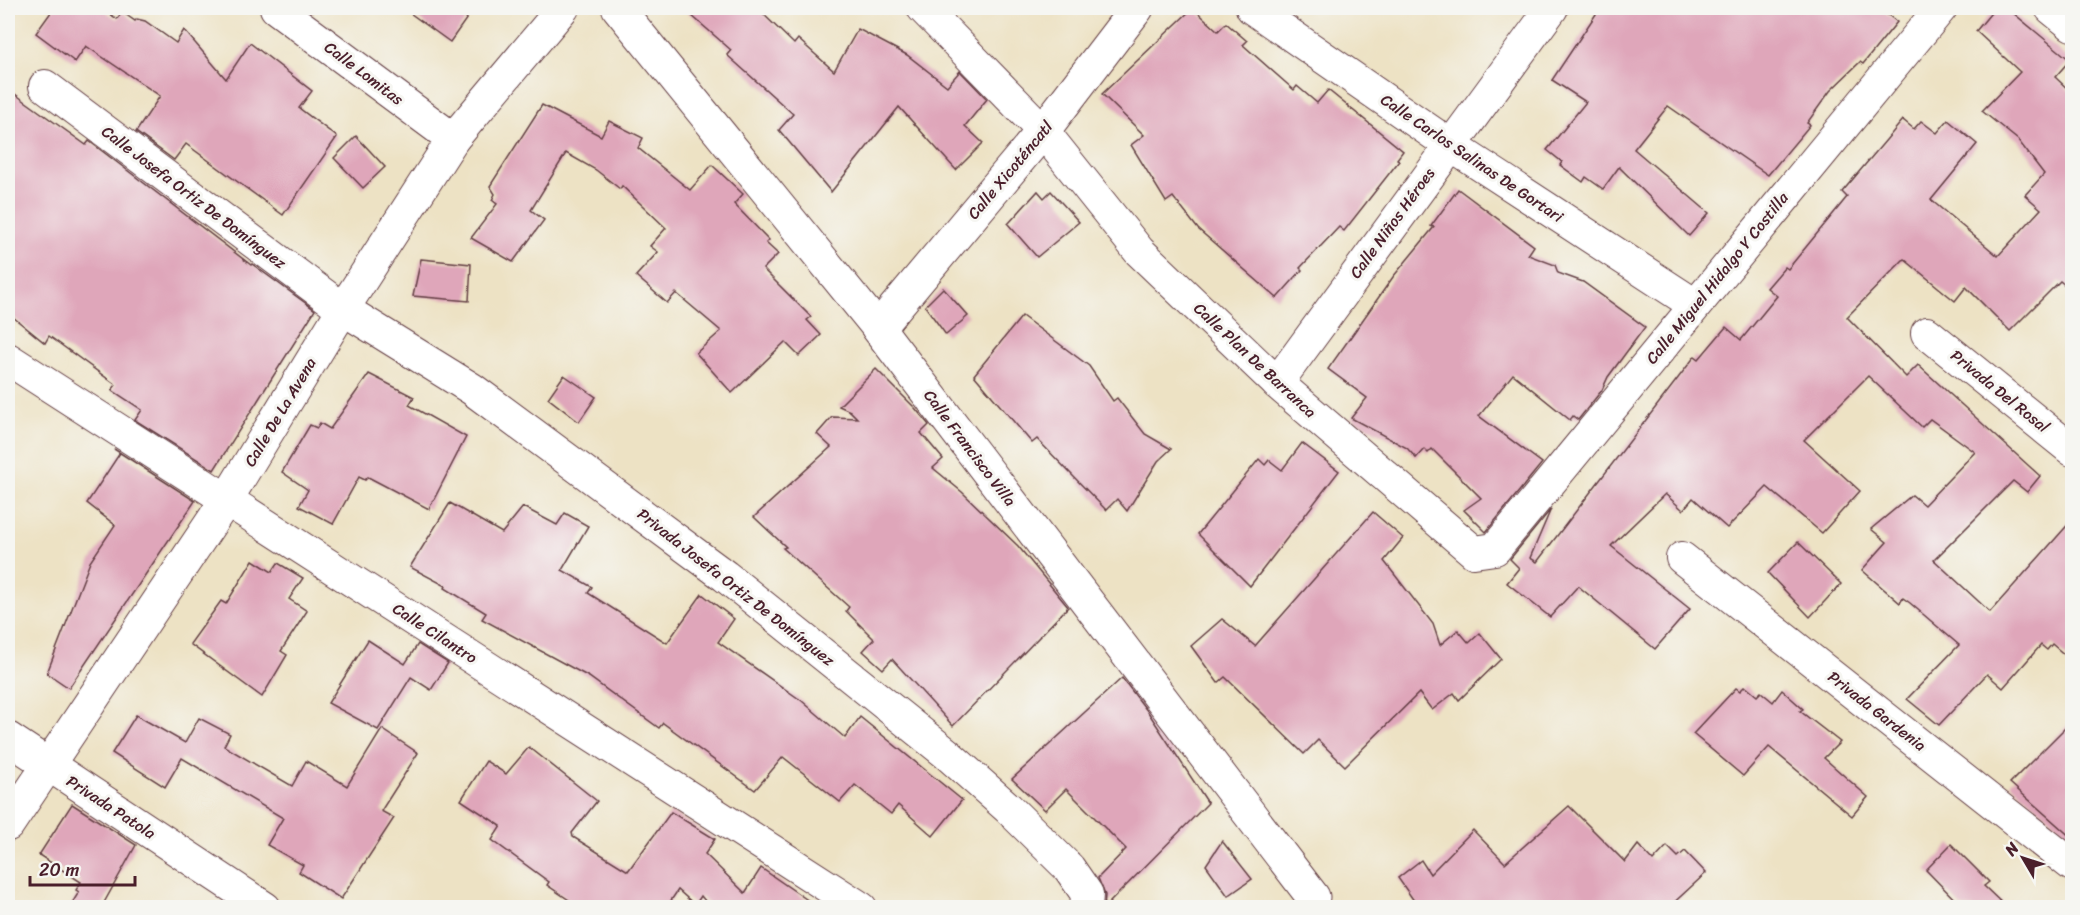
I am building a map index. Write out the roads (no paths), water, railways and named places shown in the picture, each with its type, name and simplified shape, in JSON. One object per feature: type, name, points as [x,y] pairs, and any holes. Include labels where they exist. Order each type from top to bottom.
[{"type":"main road","name":"Calle Xicoténcatl","points":[[878,328],[1043,131],[1137,8]]},
{"type":"main road","name":"Calle Francisco Villa","points":[[878,328],[1317,902]]},
{"type":"street","name":"Calle Lomitas","points":[[276,8],[453,139]]},
{"type":"street","name":"Calle De La Avena","points":[[8,825],[227,499],[343,309],[453,139],[563,8]]},
{"type":"street","name":"Calle Francisco Villa","points":[[618,8],[878,328]]},
{"type":"street","name":"Calle Plan De Barranca","points":[[923,8],[1043,131],[1139,251],[1277,383],[1473,552],[1495,549]]},
{"type":"street","name":"Calle Carlos Salinas De Gortari","points":[[1252,8],[1450,144],[1695,305]]},
{"type":"street","name":"Calle Niños Héroes","points":[[1277,383],[1450,144],[1552,8]]},
{"type":"street","name":"Calle Miguel Hidalgo Y Costilla","points":[[1495,549],[1941,8]]},
{"type":"street","points":[[2051,8],[2073,25]]},
{"type":"street","name":"Calle Josefa Ortiz De Domínguez","points":[[45,86],[343,309]]},
{"type":"street","name":"Privada Josefa Ortiz De Domínguez","points":[[343,309],[472,390],[603,486],[725,576],[937,745],[1008,808],[1069,868],[1087,894],[1086,908]]},
{"type":"street","name":"Privada Del Rosal","points":[[1927,333],[2073,450]]},
{"type":"street","name":"Calle Cilantro","points":[[8,359],[861,908]]},
{"type":"street","name":"Privada Gardenia","points":[[1682,558],[2073,865]]},
{"type":"street","name":"Privada Patola","points":[[8,738],[265,908]]}]
